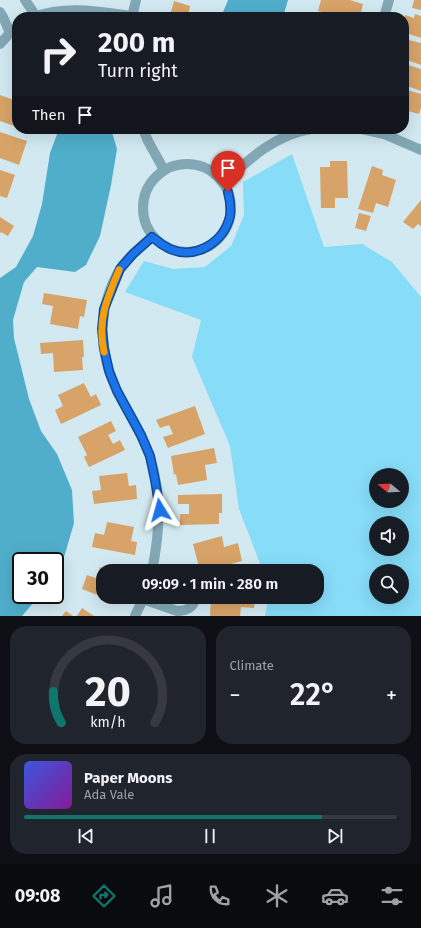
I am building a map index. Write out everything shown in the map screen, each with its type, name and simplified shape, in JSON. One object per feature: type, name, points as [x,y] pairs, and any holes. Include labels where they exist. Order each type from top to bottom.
[{"type":"street","points":[[25,0],[32,12]]},
{"type":"street","points":[[133,12],[136,0]]},
{"type":"street","points":[[385,12],[389,0]]},
{"type":"street","points":[[56,12],[83,10],[97,12]]},
{"type":"street","points":[[0,12],[12,29]]},
{"type":"street","points":[[0,44],[12,31]]},
{"type":"street","points":[[145,134],[164,170]]},
{"type":"street","points":[[223,183],[241,166],[267,147],[294,134]]},
{"type":"street","points":[[384,134],[421,150]]},
{"type":"street","points":[[187,164],[198,166],[210,171],[223,183],[228,192],[230,215],[224,231],[213,244],[194,252],[181,252],[171,249],[152,237],[143,215],[144,200],[149,185],[155,177],[164,170],[187,164]]},
{"type":"street","points":[[152,237],[133,254],[120,269],[104,309],[102,329],[109,371],[117,391],[141,435],[150,456],[160,510],[155,564]]},
{"type":"street","points":[[135,616],[141,604]]},
{"type":"street","points":[[159,604],[177,611],[182,611],[193,604]]},
{"type":"shaded area","points":[[228,0],[288,0],[284,12],[223,12]]},
{"type":"shaded area","points":[[57,134],[112,134],[117,149],[111,185],[100,236],[86,265],[75,272],[37,267],[24,282],[13,320],[14,338],[29,399],[41,431],[57,454],[72,490],[74,523],[64,557],[64,552],[12,552],[12,604],[32,604],[22,616],[0,616],[0,278],[16,267],[33,236],[42,204],[50,153]]},
{"type":"shaded area","points":[[292,154],[324,247],[362,244],[392,262],[421,297],[421,616],[265,616],[268,604],[324,604],[324,564],[260,564],[239,509],[230,446],[192,357],[201,320],[125,292],[144,261],[173,269],[205,267],[231,246],[244,215],[243,182]]},
{"type":"building","points":[[321,0],[350,0],[363,4],[361,12],[318,11]]},
{"type":"building","points":[[414,0],[421,0],[421,10],[412,8]]},
{"type":"building","points":[[174,1],[190,6],[189,12],[171,12]]},
{"type":"building","points":[[415,14],[421,16],[421,38],[409,34],[409,16],[414,18]]},
{"type":"building","points":[[409,40],[421,43],[421,65],[409,61]]},
{"type":"building","points":[[409,65],[421,69],[421,91],[409,87]]},
{"type":"building","points":[[409,90],[421,94],[421,108],[419,114],[409,111]]},
{"type":"building","points":[[0,95],[12,99],[12,125],[0,121]]},
{"type":"building","points":[[0,132],[27,141],[19,165],[0,158]]},
{"type":"building","points":[[330,161],[347,161],[348,198],[335,198],[335,208],[321,208],[320,167],[330,167]]},
{"type":"building","points":[[372,166],[383,170],[382,175],[396,180],[388,207],[376,203],[373,213],[358,209]]},
{"type":"building","points":[[0,170],[15,175],[7,198],[0,196]]},
{"type":"building","points":[[421,200],[421,226],[418,224],[413,229],[403,222]]},
{"type":"building","points":[[359,213],[371,216],[366,231],[355,228]]},
{"type":"building","points":[[0,217],[14,226],[8,236],[1,232],[0,234]]},
{"type":"building","points":[[44,293],[87,300],[84,317],[80,316],[78,329],[50,324],[53,306],[42,304]]},
{"type":"building","points":[[83,340],[83,370],[54,372],[53,353],[41,354],[40,343]]},
{"type":"building","points":[[84,383],[91,397],[96,394],[101,405],[61,424],[55,410],[63,406],[58,395]]},
{"type":"building","points":[[195,406],[205,434],[168,448],[163,437],[173,434],[169,425],[160,428],[156,420]]},
{"type":"building","points":[[111,421],[116,431],[108,435],[113,444],[120,440],[125,450],[89,467],[84,457],[87,455],[78,437]]},
{"type":"building","points":[[214,448],[217,463],[205,465],[207,480],[178,485],[176,474],[174,475],[171,456]]},
{"type":"building","points":[[127,473],[129,486],[136,485],[137,499],[94,504],[92,491],[101,490],[99,476]]},
{"type":"building","points":[[222,494],[222,513],[219,513],[219,524],[180,525],[180,514],[189,514],[189,504],[178,504],[178,495]]},
{"type":"building","points":[[107,522],[134,527],[131,541],[137,542],[135,555],[92,547],[95,533],[104,535]]},
{"type":"building","points":[[222,536],[224,547],[238,543],[242,561],[231,564],[198,564],[193,544]]},
{"type":"building","points":[[87,575],[96,578],[96,594],[82,589]]},
{"type":"building","points":[[211,604],[254,604],[254,608],[241,607],[240,616],[210,616]]},
{"type":"building","points":[[82,608],[94,616],[77,616]]},
{"type":"building","points":[[66,611],[73,616],[62,616]]},
{"type":"slow traffic","points":[[104,352],[102,329],[104,309],[119,270]]},
{"type":"route","points":[[160,510],[150,456],[141,435],[117,391],[109,371],[102,329],[104,309],[120,269],[133,254],[152,237],[171,249],[181,252],[194,252],[213,244],[226,227],[230,215],[228,192]]}]
